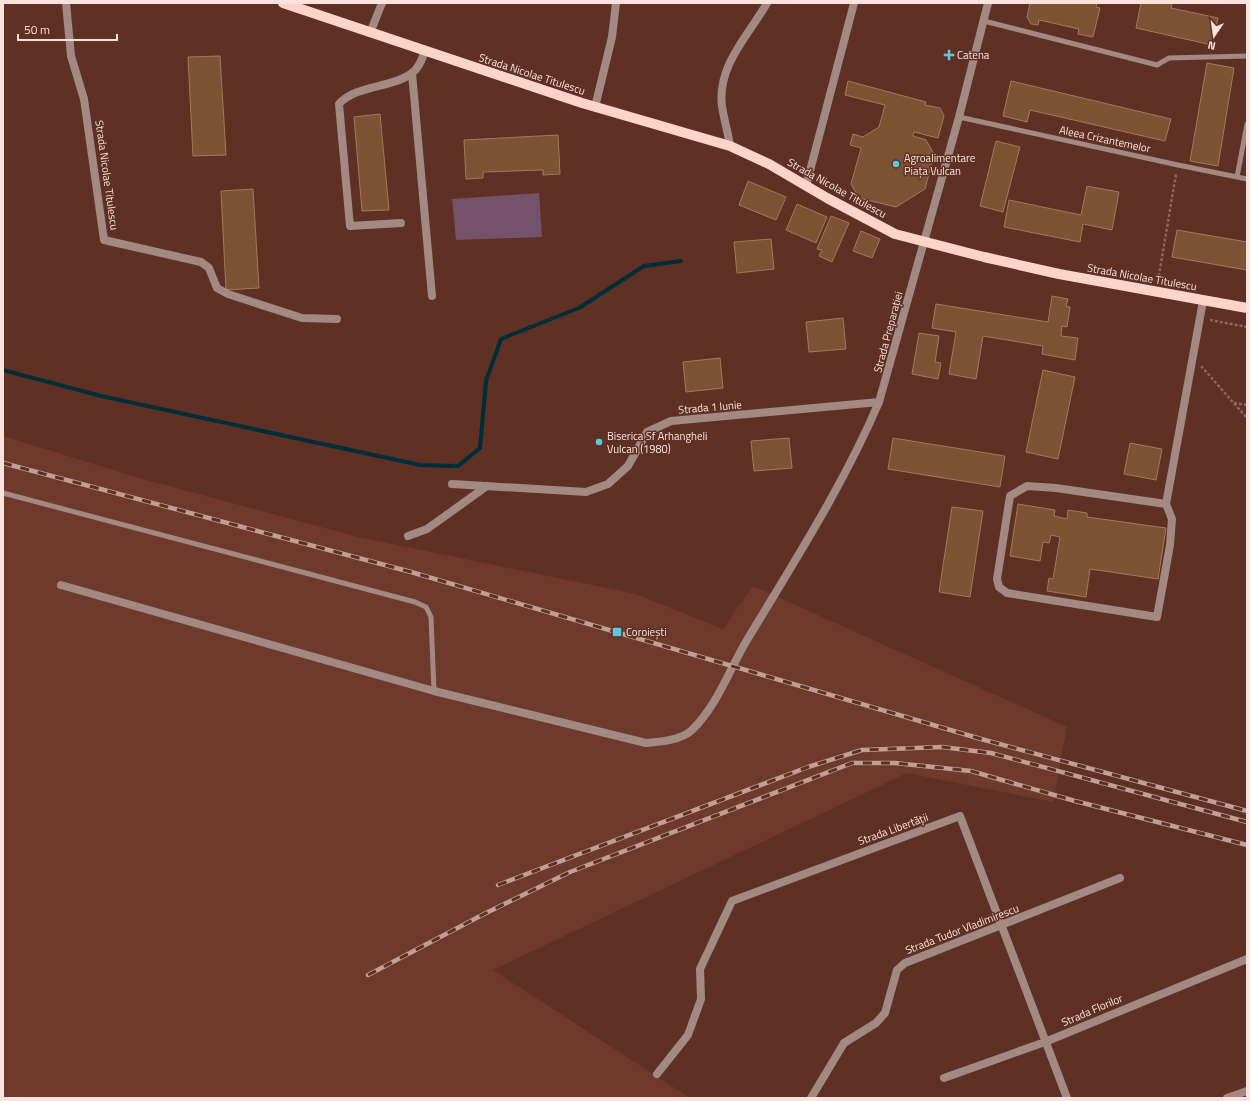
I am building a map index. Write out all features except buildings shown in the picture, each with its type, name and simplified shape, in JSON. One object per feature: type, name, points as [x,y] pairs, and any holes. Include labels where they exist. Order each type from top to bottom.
[{"type":"main road","name":"Strada Nicolae Titulescu","points":[[283,3],[595,108],[730,146],[763,162],[888,231],[924,242],[1059,274],[1156,293],[1247,308]]},
{"type":"street","name":"Strada Nicolae Titulescu","points":[[66,3],[71,56],[84,99],[104,240],[201,262],[209,268],[217,288],[228,294],[302,318],[337,319]]},
{"type":"street","points":[[370,33],[382,3]]},
{"type":"street","points":[[595,108],[612,37],[616,3]]},
{"type":"street","points":[[730,146],[722,105],[723,86],[727,69],[742,39],[757,21],[767,3]]},
{"type":"street","points":[[806,186],[854,3]]},
{"type":"street","name":"Strada Preparației","points":[[61,586],[434,691],[646,743],[667,742],[691,732],[709,709],[746,642],[822,516],[862,441],[879,402],[959,117],[988,3]]},
{"type":"street","points":[[401,223],[350,226],[338,104],[342,99],[403,78],[412,73],[417,68],[425,52]]},
{"type":"street","points":[[412,73],[432,296]]},
{"type":"street","points":[[1166,504],[1056,488],[1027,486],[1010,496],[997,579],[999,588],[1007,593],[1157,618],[1170,544],[1172,519],[1166,504],[1203,300]]},
{"type":"street","name":"Strada 1 Iunie","points":[[452,484],[586,492],[608,484],[628,466],[647,432],[671,421],[879,402]]},
{"type":"street","points":[[408,536],[427,530],[487,486]]},
{"type":"street","name":"Strada Libertății","points":[[657,1074],[688,1035],[701,999],[700,969],[732,900],[960,816],[1066,1098]]},
{"type":"street","name":"Strada Tudor Vladimirescu","points":[[811,1098],[844,1043],[876,1023],[885,1013],[897,970],[905,963],[1120,878]]},
{"type":"street","name":"Strada Florilor","points":[[944,1078],[1044,1042],[1247,959]]},
{"type":"street","points":[[1227,1098],[1247,1091]]},
{"type":"lane","points":[[984,21],[1157,66],[1169,58],[1247,56]]},
{"type":"lane","name":"Aleea Crizantemelor","points":[[959,117],[1247,179]]},
{"type":"lane","points":[[1237,177],[1247,124]]},
{"type":"lane","points":[[3,493],[415,602],[426,607],[431,617],[434,691]]},
{"type":"path","points":[[1156,293],[1178,165]]},
{"type":"path","points":[[1200,318],[1247,327]]},
{"type":"path","points":[[1193,356],[1247,418]]},
{"type":"path","points":[[1234,403],[1247,405]]},
{"type":"shaded area","points":[[539,193],[542,237],[456,240],[452,199]]},
{"type":"shaded area","points":[[3,436],[139,478],[358,537],[636,594],[723,629],[753,586],[1067,727],[1053,802],[907,773],[493,970],[690,1098],[3,1098]]},
{"type":"waterway","points":[[3,370],[101,396],[420,465],[458,466],[480,448],[486,381],[501,339],[579,308],[644,266],[681,261]]},
{"type":"railway","points":[[3,463],[411,572],[981,739],[1247,811]]},
{"type":"railway","points":[[498,885],[808,767],[862,750],[942,747],[991,753],[1247,822]]},
{"type":"railway","points":[[368,975],[484,914],[570,872],[852,763],[895,763],[971,771],[1075,801],[1247,845]]},
{"type":"place","name":"Catena","points":[[949,55]]},
{"type":"place","name":"Agroalimentare Piața Vulcan","points":[[896,164]]},
{"type":"place","name":"Biserica Sf Arhangheli Vulcan (1980)","points":[[599,442]]},
{"type":"place","name":"Coroiești","points":[[617,632]]}]
